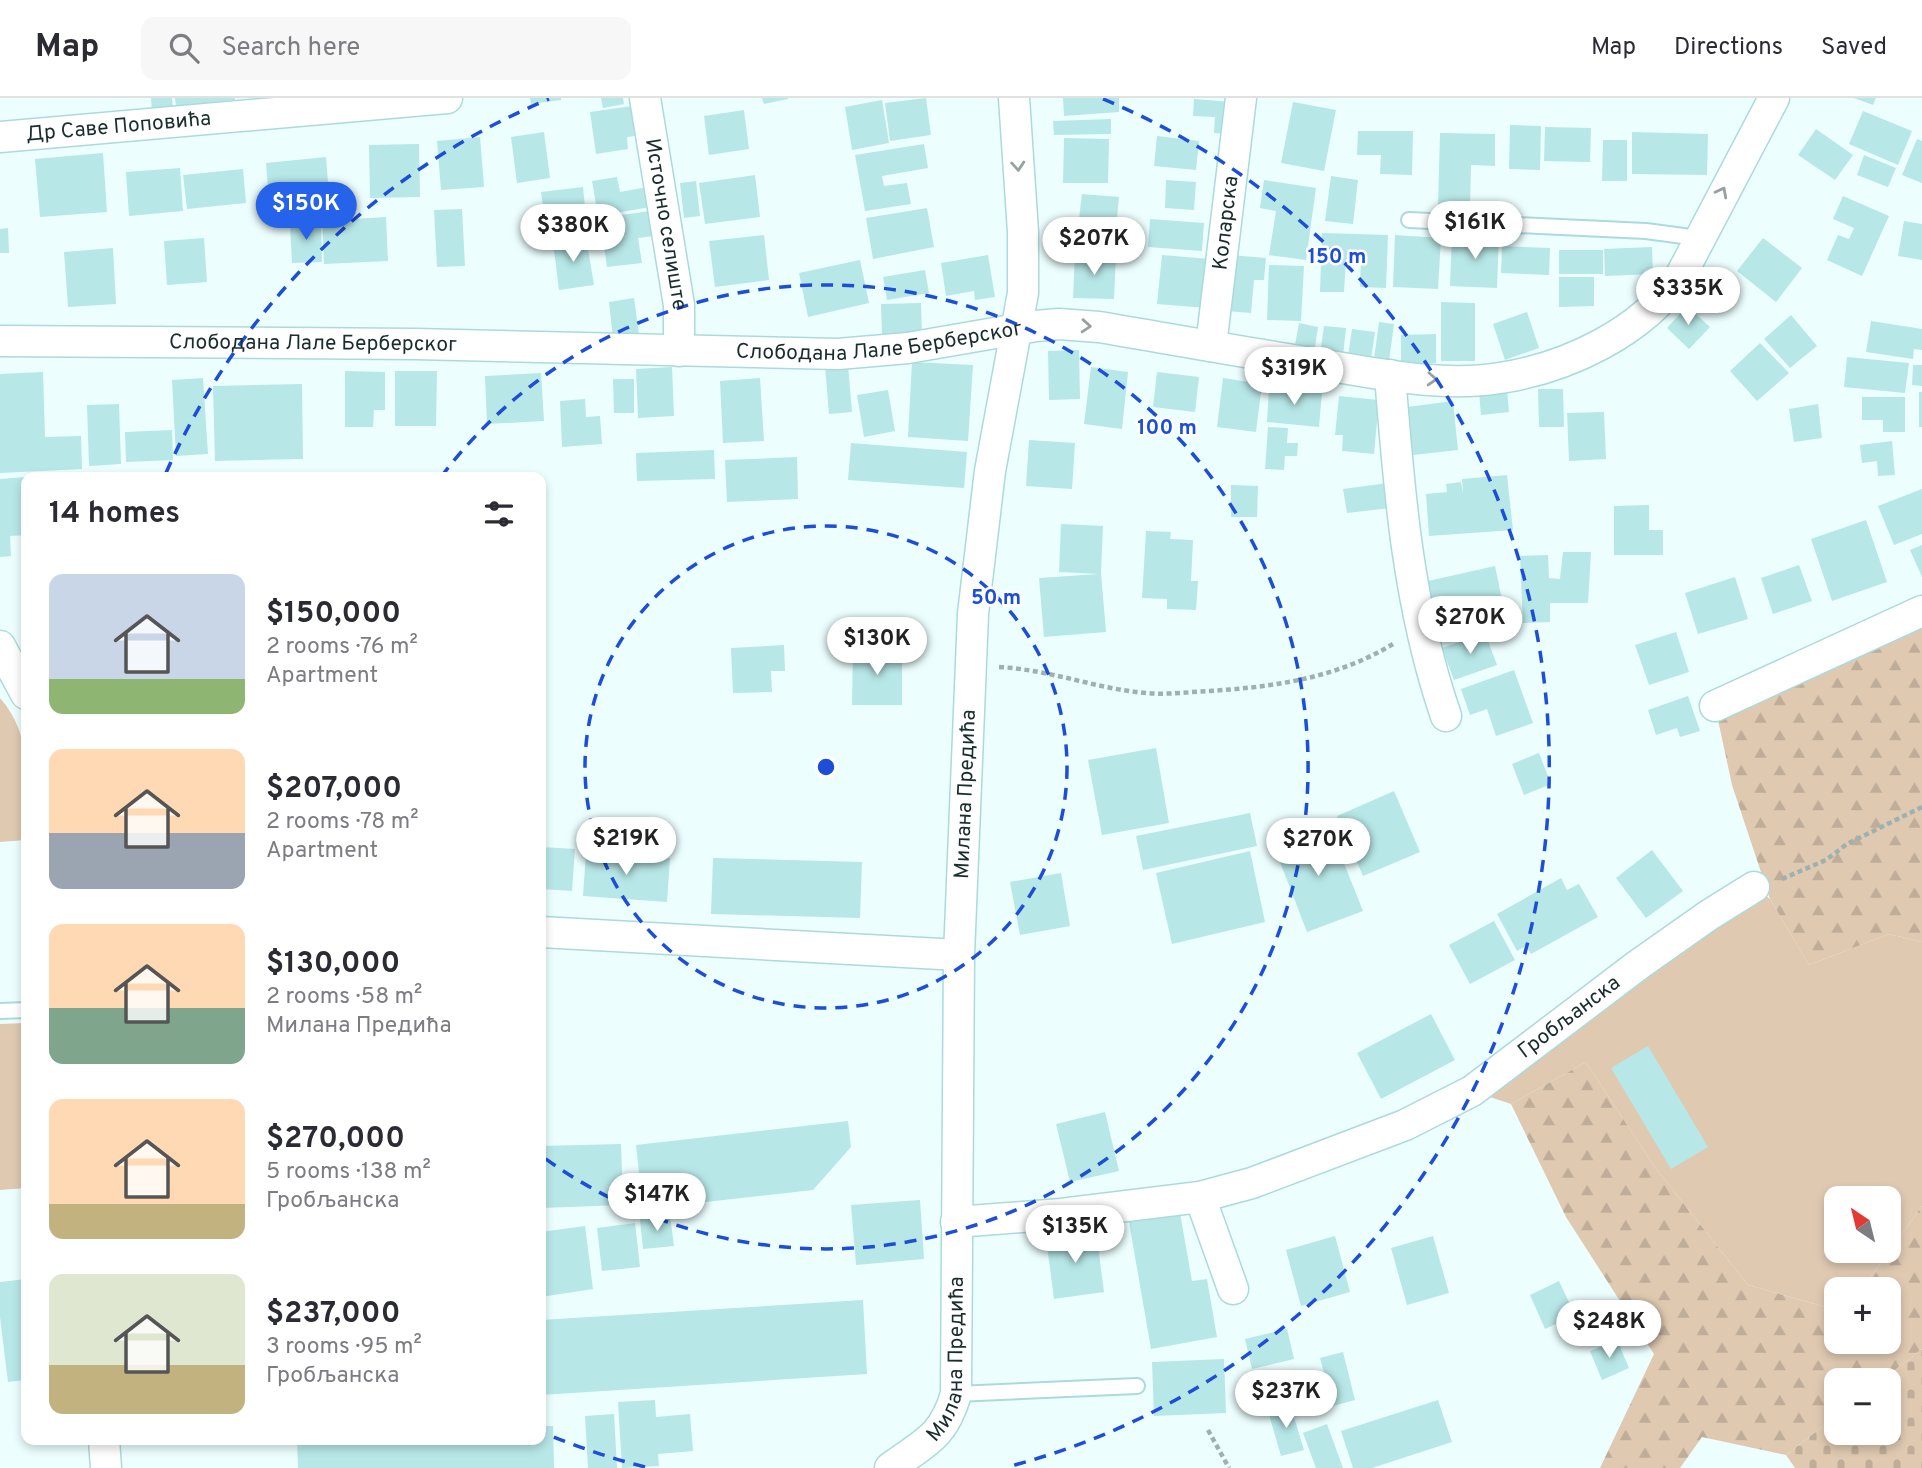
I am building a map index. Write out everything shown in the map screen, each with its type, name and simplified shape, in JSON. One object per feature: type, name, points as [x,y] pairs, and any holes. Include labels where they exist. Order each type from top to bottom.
[{"type":"street","name":"Др Саве Поповића","points":[[0,137],[447,98]]},
{"type":"street","name":"Источно селиште","points":[[645,98],[679,305],[679,351]]},
{"type":"street","name":"Милана Предића","points":[[890,1468],[927,1445],[940,1431],[949,1416],[956,1394],[959,955],[973,614],[990,471],[1019,330],[1023,293],[1023,232],[1014,98]]},
{"type":"street","name":"Коларска","points":[[1211,346],[1241,98]]},
{"type":"street","name":"Слободана Лале Берберског","points":[[0,341],[415,344],[838,354],[908,348],[1059,324],[1099,327],[1390,375],[1464,381],[1500,379],[1542,368],[1590,350],[1640,318],[1663,299],[1681,275],[1698,238],[1774,98]]},
{"type":"street","points":[[1390,375],[1406,553],[1420,625],[1446,716]]},
{"type":"street","points":[[1715,706],[1922,611]]},
{"type":"street","points":[[0,646],[21,685]]},
{"type":"street","name":"Гробљанска","points":[[957,1222],[1060,1214],[1200,1197],[1252,1183],[1381,1135],[1472,1091],[1638,965],[1754,887]]},
{"type":"street","points":[[546,932],[959,955]]},
{"type":"street","points":[[1200,1197],[1233,1289]]},
{"type":"street","points":[[104,1445],[106,1468]]},
{"type":"lane","points":[[1409,219],[1646,231],[1698,238]]},
{"type":"lane","points":[[0,1011],[21,1010]]},
{"type":"lane","points":[[956,1394],[1136,1386]]},
{"type":"path","points":[[971,666],[1037,669],[1144,693],[1249,689],[1329,673],[1366,659],[1420,625]]},
{"type":"path","points":[[1754,887],[1798,873],[1922,807]]},
{"type":"path","points":[[1208,1430],[1229,1468]]},
{"type":"green space","points":[[1922,611],[1922,942],[1889,934],[1809,965],[1770,899],[1732,785],[1715,706]]},
{"type":"green space","points":[[0,698],[11,714],[21,737],[21,840],[0,842]]},
{"type":"green space","points":[[1754,887],[1770,899],[1809,965],[1889,934],[1922,942],[1922,1206],[1901,1235],[1901,1186],[1824,1186],[1824,1264],[1880,1264],[1870,1277],[1824,1277],[1824,1307],[1748,1285],[1654,1166],[1586,1062],[1511,1104],[1472,1091]]},
{"type":"green space","points":[[21,1023],[21,1188],[0,1190],[0,1024]]},
{"type":"green space","points":[[1586,1062],[1654,1166],[1748,1285],[1824,1307],[1824,1354],[1901,1354],[1901,1277],[1870,1277],[1880,1264],[1901,1263],[1901,1235],[1922,1206],[1922,1349],[1898,1368],[1824,1368],[1824,1425],[1786,1455],[1702,1437],[1680,1468],[1600,1468],[1654,1354],[1566,1217],[1511,1104]]},
{"type":"green space","points":[[1922,1349],[1922,1468],[1795,1468],[1786,1455],[1824,1425],[1824,1445],[1901,1445],[1901,1368],[1898,1368]]},
{"type":"building","points":[[151,98],[172,98],[173,108],[152,110]]},
{"type":"building","points":[[175,98],[235,98],[235,100],[176,106]]},
{"type":"building","points":[[530,98],[561,98],[561,100],[531,104]]},
{"type":"building","points":[[601,98],[623,98],[624,104],[603,108]]},
{"type":"building","points":[[762,98],[788,98],[788,99],[764,104]]},
{"type":"building","points":[[926,98],[931,135],[890,141],[885,103]]},
{"type":"building","points":[[1063,98],[1119,98],[1119,112],[1064,116]]},
{"type":"building","points":[[1854,98],[1876,98],[1873,105]]},
{"type":"building","points":[[1194,99],[1232,102],[1229,134],[1214,133],[1215,117],[1193,116]]},
{"type":"building","points":[[882,100],[889,143],[852,150],[845,107]]},
{"type":"building","points":[[1293,102],[1336,110],[1324,171],[1281,163]]},
{"type":"building","points":[[639,105],[644,135],[627,137],[628,149],[596,154],[590,112]]},
{"type":"building","points":[[744,110],[749,149],[709,155],[704,116]]},
{"type":"building","points":[[1863,111],[1912,131],[1898,165],[1849,144]]},
{"type":"building","points":[[1111,119],[1111,134],[1054,135],[1053,121]]},
{"type":"building","points":[[1510,125],[1541,126],[1540,170],[1509,169]]},
{"type":"building","points":[[1545,127],[1591,128],[1590,162],[1544,161]]},
{"type":"building","points":[[1816,129],[1853,155],[1835,180],[1798,155]]},
{"type":"building","points":[[1358,131],[1413,131],[1412,175],[1380,174],[1381,155],[1357,155]]},
{"type":"building","points":[[544,132],[550,178],[517,183],[511,137]]},
{"type":"building","points":[[1632,132],[1708,134],[1707,175],[1632,174]]},
{"type":"building","points":[[1440,133],[1495,134],[1495,166],[1471,165],[1470,209],[1438,208]]},
{"type":"building","points":[[1157,136],[1199,141],[1196,170],[1154,166]]},
{"type":"building","points":[[480,137],[484,187],[441,190],[437,141]]},
{"type":"building","points":[[1064,138],[1109,139],[1108,183],[1063,183]]},
{"type":"building","points":[[1917,139],[1922,141],[1922,183],[1902,175]]},
{"type":"building","points":[[1603,140],[1627,140],[1627,181],[1602,181]]},
{"type":"building","points":[[419,144],[420,197],[370,198],[369,145]]},
{"type":"building","points":[[924,144],[928,168],[882,176],[884,186],[907,183],[911,204],[865,211],[855,155]]},
{"type":"building","points":[[103,153],[107,212],[40,217],[35,159]]},
{"type":"building","points":[[1864,155],[1896,168],[1888,187],[1857,175]]},
{"type":"building","points":[[326,157],[329,195],[269,201],[266,163]]},
{"type":"building","points":[[180,168],[183,211],[129,216],[126,172]]},
{"type":"building","points":[[243,169],[246,203],[187,209],[183,175]]},
{"type":"building","points":[[755,175],[760,217],[705,224],[699,183]]},
{"type":"building","points":[[1331,176],[1358,180],[1353,224],[1325,221]]},
{"type":"building","points":[[617,177],[620,192],[653,186],[656,206],[598,216],[592,181]]},
{"type":"building","points":[[1166,180],[1196,182],[1194,210],[1165,208]]},
{"type":"building","points":[[1264,180],[1316,188],[1306,260],[1269,255],[1276,211],[1260,208]]},
{"type":"building","points":[[696,181],[700,216],[684,218],[680,183]]},
{"type":"building","points":[[583,187],[587,226],[546,231],[541,192]]},
{"type":"building","points":[[1082,194],[1119,197],[1115,239],[1077,235]]},
{"type":"building","points":[[1843,196],[1889,216],[1862,276],[1827,260],[1838,235],[1849,239],[1854,228],[1833,219]]},
{"type":"building","points":[[927,208],[934,247],[873,259],[866,218]]},
{"type":"building","points":[[462,209],[465,266],[437,267],[434,210]]},
{"type":"building","points":[[650,211],[654,236],[638,238],[642,263],[607,267],[600,218]]},
{"type":"building","points":[[386,217],[388,261],[324,264],[322,221]]},
{"type":"building","points":[[1150,219],[1204,223],[1202,251],[1148,247]]},
{"type":"building","points":[[1904,221],[1922,224],[1922,260],[1898,256]]},
{"type":"building","points":[[321,222],[322,262],[292,263],[290,223]]},
{"type":"building","points":[[8,228],[9,253],[0,253],[0,229]]},
{"type":"building","points":[[1322,233],[1388,235],[1386,288],[1360,287],[1361,259],[1346,259],[1344,292],[1320,292]]},
{"type":"building","points":[[1452,234],[1499,235],[1497,288],[1450,286]]},
{"type":"building","points":[[764,235],[769,280],[715,287],[709,241]]},
{"type":"building","points":[[1395,235],[1441,238],[1438,289],[1393,287]]},
{"type":"building","points":[[586,237],[594,285],[559,290],[553,242]]},
{"type":"building","points":[[204,238],[207,282],[167,285],[164,241]]},
{"type":"building","points":[[1763,238],[1802,268],[1776,302],[1737,271]]},
{"type":"building","points":[[1502,246],[1550,248],[1549,275],[1501,273]]},
{"type":"building","points":[[1652,247],[1653,274],[1605,276],[1604,249]]},
{"type":"building","points":[[113,248],[116,304],[68,307],[64,252]]},
{"type":"building","points":[[1559,250],[1603,250],[1603,274],[1559,274]]},
{"type":"building","points":[[1075,254],[1116,256],[1114,299],[1073,298]]},
{"type":"building","points":[[988,255],[995,297],[975,300],[974,291],[946,296],[941,263]]},
{"type":"building","points":[[1162,255],[1210,259],[1206,308],[1157,304]]},
{"type":"building","points":[[1231,255],[1266,258],[1264,280],[1254,280],[1251,313],[1226,311]]},
{"type":"building","points":[[860,260],[869,303],[808,317],[799,273]]},
{"type":"building","points":[[1269,265],[1304,266],[1301,321],[1267,320]]},
{"type":"building","points":[[925,270],[929,293],[887,300],[883,277]]},
{"type":"building","points":[[1559,277],[1594,277],[1594,306],[1559,307]]},
{"type":"building","points":[[634,298],[639,334],[613,338],[609,302]]},
{"type":"building","points":[[1441,302],[1475,303],[1475,361],[1441,361]]},
{"type":"building","points":[[921,303],[922,334],[882,335],[881,304]]},
{"type":"building","points":[[1687,306],[1710,327],[1689,349],[1667,328]]},
{"type":"building","points":[[1527,312],[1539,348],[1505,360],[1493,324]]},
{"type":"building","points":[[1791,315],[1817,346],[1790,368],[1764,339]]},
{"type":"building","points":[[1871,321],[1922,329],[1922,350],[1914,349],[1913,359],[1866,352]]},
{"type":"building","points":[[1379,322],[1394,324],[1389,361],[1374,359]]},
{"type":"building","points":[[1299,323],[1318,327],[1314,354],[1294,350]]},
{"type":"building","points":[[1324,326],[1346,328],[1343,356],[1320,354]]},
{"type":"building","points":[[1352,329],[1375,332],[1371,359],[1348,356]]},
{"type":"building","points":[[1436,334],[1436,363],[1401,364],[1401,335]]},
{"type":"building","points":[[1760,343],[1789,373],[1757,401],[1730,371]]},
{"type":"building","points":[[1079,350],[1080,399],[1049,400],[1048,351]]},
{"type":"building","points":[[1847,357],[1909,363],[1905,393],[1844,387]]},
{"type":"building","points":[[912,362],[973,365],[968,441],[908,437]]},
{"type":"building","points":[[848,365],[852,412],[829,414],[825,366]]},
{"type":"building","points":[[1913,365],[1922,365],[1922,386],[1912,385]]},
{"type":"building","points":[[672,367],[674,416],[638,418],[636,369]]},
{"type":"building","points":[[1091,367],[1128,372],[1122,429],[1084,424]]},
{"type":"building","points":[[345,371],[385,372],[385,410],[374,410],[373,427],[345,427]]},
{"type":"building","points":[[395,371],[437,371],[436,426],[395,426]]},
{"type":"building","points":[[43,372],[45,437],[81,436],[82,469],[0,473],[0,374]]},
{"type":"building","points":[[1157,372],[1199,377],[1195,412],[1153,407]]},
{"type":"building","points":[[541,373],[544,421],[487,424],[485,376]]},
{"type":"building","points":[[203,378],[208,454],[176,456],[172,380]]},
{"type":"building","points":[[760,378],[764,441],[723,443],[720,381]]},
{"type":"building","points":[[1223,378],[1262,384],[1256,432],[1217,427]]},
{"type":"building","points":[[613,379],[634,379],[634,413],[614,413]]},
{"type":"building","points":[[302,384],[303,459],[215,461],[213,386]]},
{"type":"building","points":[[1269,388],[1322,392],[1319,427],[1267,422]]},
{"type":"building","points":[[1507,389],[1509,412],[1481,415],[1479,392]]},
{"type":"building","points":[[1538,389],[1563,389],[1564,427],[1539,427]]},
{"type":"building","points":[[888,390],[895,431],[864,437],[857,395]]},
{"type":"building","points":[[1919,392],[1922,392],[1922,427],[1919,427]]},
{"type":"building","points":[[1339,396],[1379,400],[1374,454],[1342,451],[1343,435],[1335,435]]},
{"type":"building","points":[[1862,397],[1905,397],[1905,432],[1883,432],[1883,420],[1862,420]]},
{"type":"building","points":[[585,399],[586,417],[600,416],[602,444],[562,447],[560,401]]},
{"type":"building","points":[[1453,401],[1458,450],[1413,455],[1407,407]]},
{"type":"building","points":[[119,404],[121,464],[89,466],[87,405]]},
{"type":"building","points":[[1818,404],[1822,438],[1794,442],[1789,409]]},
{"type":"building","points":[[1604,412],[1606,459],[1569,461],[1567,413]]},
{"type":"building","points":[[1268,427],[1288,428],[1287,443],[1298,443],[1297,456],[1285,456],[1284,470],[1265,469]]},
{"type":"building","points":[[172,430],[173,460],[126,462],[125,432]]},
{"type":"building","points":[[1029,440],[1075,443],[1072,489],[1026,486]]},
{"type":"building","points":[[1892,441],[1895,475],[1878,476],[1877,461],[1862,463],[1860,445]]},
{"type":"building","points":[[851,443],[967,452],[964,488],[848,480]]},
{"type":"building","points":[[714,450],[715,479],[637,481],[636,453]]},
{"type":"building","points":[[797,457],[798,499],[727,502],[725,460]]},
{"type":"building","points":[[1507,475],[1513,530],[1429,536],[1426,494],[1447,492],[1446,484],[1461,482],[1463,494],[1462,479]]},
{"type":"building","points":[[21,477],[21,535],[10,536],[11,556],[0,557],[0,479]]},
{"type":"building","points":[[1388,483],[1391,508],[1347,513],[1343,489]]},
{"type":"building","points":[[1231,485],[1258,486],[1257,517],[1231,517]]},
{"type":"building","points":[[1922,489],[1922,534],[1894,545],[1878,506]]},
{"type":"building","points":[[1649,505],[1649,530],[1663,530],[1663,555],[1614,555],[1614,506]]},
{"type":"building","points":[[1866,520],[1887,582],[1832,601],[1811,539]]},
{"type":"building","points":[[1061,524],[1103,526],[1101,573],[1106,632],[1044,637],[1039,578],[1099,574],[1059,572]]},
{"type":"building","points":[[1146,531],[1171,532],[1170,539],[1193,540],[1191,581],[1198,581],[1196,610],[1167,609],[1167,599],[1142,598]]},
{"type":"building","points":[[1922,545],[1922,577],[1910,550]]},
{"type":"building","points":[[1563,552],[1591,552],[1588,603],[1550,603],[1550,622],[1523,623],[1520,556],[1548,555],[1549,578],[1560,579]]},
{"type":"building","points":[[1799,565],[1812,601],[1773,614],[1761,578]]},
{"type":"building","points":[[1495,566],[1507,624],[1440,638],[1428,581]]},
{"type":"building","points":[[1735,577],[1748,619],[1698,634],[1685,593]]},
{"type":"building","points":[[1676,632],[1689,672],[1649,685],[1635,645]]},
{"type":"building","points":[[1485,633],[1497,665],[1454,680],[1442,648]]},
{"type":"building","points":[[784,645],[785,671],[771,671],[772,692],[733,693],[731,648]]},
{"type":"building","points":[[853,648],[902,648],[902,705],[852,705]]},
{"type":"building","points":[[1514,670],[1533,723],[1496,736],[1487,709],[1470,715],[1461,689]]},
{"type":"building","points":[[1688,696],[1700,731],[1680,737],[1677,728],[1656,735],[1648,710]]},
{"type":"building","points":[[1156,748],[1169,823],[1102,835],[1088,760]]},
{"type":"building","points":[[1539,753],[1551,784],[1524,795],[1512,764]]},
{"type":"building","points":[[1394,791],[1420,852],[1363,876],[1337,816]]},
{"type":"building","points":[[1250,813],[1257,846],[1143,870],[1136,836]]},
{"type":"building","points":[[1328,823],[1363,911],[1307,932],[1273,844]]},
{"type":"building","points":[[546,847],[575,849],[572,891],[546,889]]},
{"type":"building","points":[[1652,850],[1683,891],[1646,918],[1616,878]]},
{"type":"building","points":[[1250,851],[1265,922],[1172,944],[1156,873]]},
{"type":"building","points":[[586,852],[670,858],[667,902],[583,896]]},
{"type":"building","points":[[713,858],[862,862],[860,918],[711,914]]},
{"type":"building","points":[[1061,873],[1070,926],[1020,935],[1010,882]]},
{"type":"building","points":[[1561,878],[1567,890],[1579,884],[1598,917],[1531,954],[1526,946],[1517,951],[1497,914]]},
{"type":"building","points":[[1494,921],[1515,960],[1470,984],[1449,945]]},
{"type":"building","points":[[1431,1014],[1455,1060],[1381,1099],[1357,1053]]},
{"type":"building","points":[[1648,1046],[1708,1147],[1671,1169],[1611,1068]]},
{"type":"building","points":[[1105,1112],[1119,1171],[1070,1182],[1056,1124]]},
{"type":"building","points":[[848,1121],[851,1147],[813,1190],[643,1209],[636,1145]]},
{"type":"building","points":[[621,1144],[623,1205],[546,1208],[546,1146]]},
{"type":"building","points":[[920,1200],[924,1259],[856,1265],[851,1205]]},
{"type":"building","points":[[1180,1213],[1192,1281],[1207,1279],[1217,1337],[1151,1349],[1129,1222]]},
{"type":"building","points":[[670,1216],[674,1246],[643,1249],[640,1219]]},
{"type":"building","points":[[635,1223],[640,1267],[602,1271],[597,1228]]},
{"type":"building","points":[[585,1226],[593,1289],[546,1296],[546,1231]]},
{"type":"building","points":[[1096,1231],[1104,1292],[1054,1299],[1046,1238]]},
{"type":"building","points":[[1335,1236],[1350,1292],[1301,1306],[1286,1250]]},
{"type":"building","points":[[1433,1236],[1449,1293],[1407,1305],[1391,1248]]},
{"type":"building","points":[[21,1280],[21,1381],[8,1382],[0,1317],[0,1282]]},
{"type":"building","points":[[1559,1281],[1575,1315],[1545,1329],[1530,1295]]},
{"type":"building","points":[[863,1300],[867,1374],[546,1395],[546,1320]]},
{"type":"building","points":[[1287,1329],[1294,1359],[1252,1369],[1245,1339]]},
{"type":"building","points":[[1617,1340],[1629,1368],[1602,1380],[1590,1351]]},
{"type":"building","points":[[1343,1352],[1355,1400],[1333,1406],[1320,1358]]},
{"type":"building","points":[[1224,1359],[1226,1413],[1154,1416],[1152,1362]]},
{"type":"building","points":[[655,1400],[656,1417],[690,1414],[693,1451],[658,1454],[659,1466],[622,1468],[618,1402]]},
{"type":"building","points":[[1438,1400],[1452,1442],[1372,1468],[1353,1468],[1341,1431]]},
{"type":"building","points":[[1290,1404],[1304,1450],[1281,1456],[1268,1411]]},
{"type":"building","points":[[614,1414],[617,1468],[588,1468],[585,1416]]},
{"type":"building","points":[[1327,1424],[1343,1468],[1316,1468],[1303,1433]]},
{"type":"building","points":[[546,1426],[553,1426],[554,1468],[298,1468],[297,1445],[546,1445]]}]
